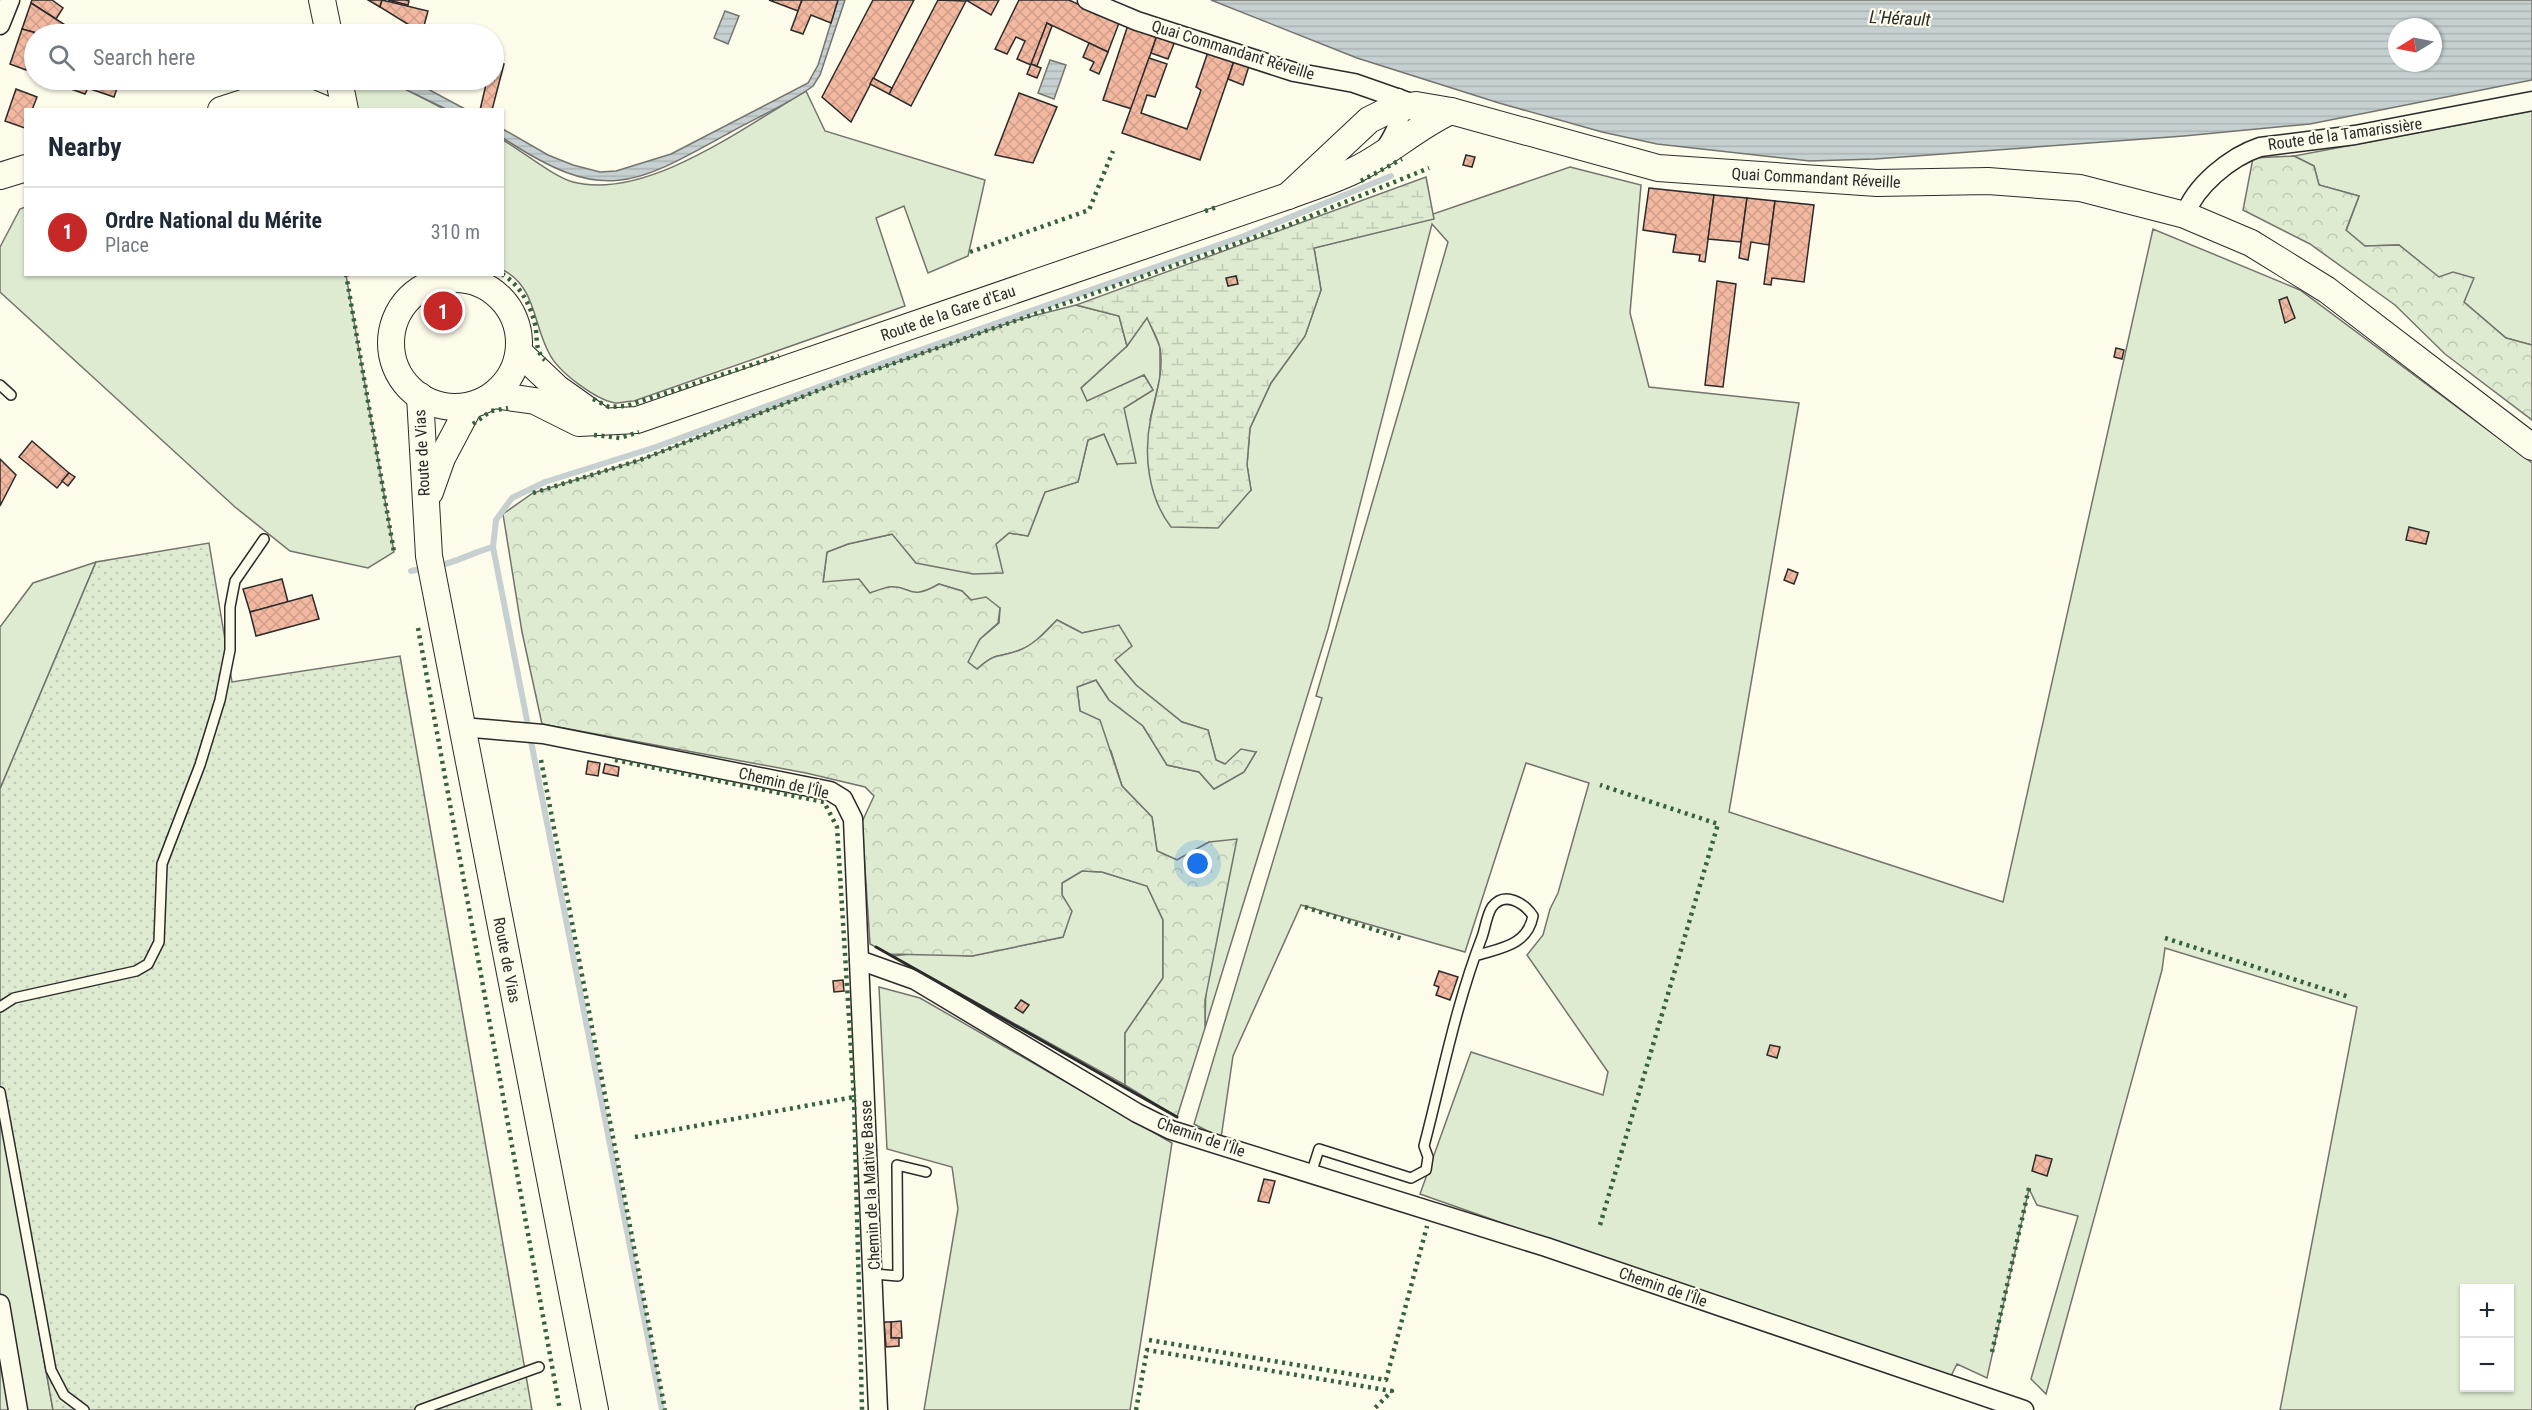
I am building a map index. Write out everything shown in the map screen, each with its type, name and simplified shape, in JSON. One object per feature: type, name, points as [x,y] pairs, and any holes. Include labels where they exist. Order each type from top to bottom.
[{"type":"main road","points":[[321,24],[322,1]]},
{"type":"main road","points":[[322,1],[327,24]]},
{"type":"main road","points":[[227,108],[261,97],[273,90]]},
{"type":"main road","points":[[341,90],[345,108]]},
{"type":"main road","points":[[261,97],[303,100],[322,108]]},
{"type":"main road","points":[[1405,103],[1451,111]]},
{"type":"main road","name":"Route de la Gare d'Eau","points":[[1288,196],[1369,120],[1405,103]]},
{"type":"main road","name":"Route de la Gare d'Eau","points":[[494,395],[535,402],[579,423],[637,420],[1288,196],[1356,170],[1424,123],[1451,111]]},
{"type":"main road","name":"Quai Commandant Réveille","points":[[1451,111],[1658,168],[1877,183],[1988,181],[2069,187],[2185,214],[2251,243],[2327,290],[2532,447]]},
{"type":"main road","points":[[0,176],[24,169]]},
{"type":"main road","points":[[452,276],[484,285],[507,303],[519,331],[520,353],[512,373],[494,395],[469,407],[444,406],[420,396],[406,384],[397,369],[392,351],[392,333],[406,286],[428,284],[452,276]]},
{"type":"main road","points":[[520,353],[557,388],[607,423]]},
{"type":"main road","name":"Route de Vias","points":[[420,396],[429,556],[595,1410]]},
{"type":"main road","name":"Route de Vias","points":[[425,509],[442,458],[469,407]]},
{"type":"street","points":[[0,25],[10,0]]},
{"type":"street","name":"Quai Commandant Réveille","points":[[1087,0],[1137,21],[1294,72],[1354,83],[1405,103]]},
{"type":"street","name":"Route de la Tamarissière","points":[[2185,214],[2191,198],[2225,167],[2247,151],[2260,147],[2355,135],[2532,101]]},
{"type":"street","points":[[1380,155],[1396,133],[1405,103]]},
{"type":"street","name":"Chemin de l'Île","points":[[462,727],[534,733],[830,791],[843,799],[853,819],[859,960],[915,980],[1137,1113],[1171,1130],[1546,1247],[2025,1410]]},
{"type":"street","name":"Chemin de la Mative Basse","points":[[859,960],[878,1410]]},
{"type":"street","points":[[0,1304],[18,1410]]},
{"type":"lane","points":[[0,385],[11,395]]},
{"type":"lane","points":[[0,1007],[14,998],[136,971],[148,964],[159,942],[162,864],[201,765],[220,700],[230,650],[230,607],[235,581],[264,539]]},
{"type":"lane","points":[[1311,1174],[1319,1149],[1411,1178],[1426,1170],[1428,1157],[1424,1146],[1474,956],[1492,907],[1503,900],[1516,900],[1526,905],[1533,916],[1530,931],[1514,944],[1474,956]]},
{"type":"lane","points":[[0,1092],[51,1370],[64,1395],[84,1410]]},
{"type":"lane","points":[[874,1274],[898,1276],[897,1165],[926,1172]]},
{"type":"lane","points":[[420,1410],[539,1367]]},
{"type":"green space","points":[[352,90],[407,90],[442,108],[357,108]]},
{"type":"green space","points":[[806,91],[825,131],[985,180],[968,256],[928,273],[904,206],[876,218],[905,306],[634,401],[615,403],[598,396],[578,384],[554,360],[544,342],[528,296],[514,277],[504,271],[504,141],[565,179],[601,185],[631,181],[662,171],[724,141]]},
{"type":"green space","points":[[2532,111],[2532,345],[2506,338],[2464,302],[2473,278],[2439,278],[2399,245],[2365,246],[2346,231],[2359,196],[2319,185],[2314,166],[2294,156]]},
{"type":"green space","points":[[2294,156],[2314,166],[2319,185],[2359,196],[2346,230],[2365,246],[2399,245],[2439,277],[2453,272],[2474,278],[2464,302],[2506,338],[2532,345],[2532,420],[2445,354],[2395,305],[2310,244],[2243,210],[2253,158]]},
{"type":"green space","points":[[1570,167],[1641,185],[1630,313],[1649,387],[1799,403],[1729,812],[2003,902],[2153,229],[2300,290],[2532,463],[2532,1410],[2280,1410],[2357,1007],[2165,948],[2162,970],[2046,1394],[2031,1379],[2078,1216],[2037,1205],[2029,1189],[1987,1378],[1957,1364],[1951,1376],[1814,1333],[1420,1194],[1471,1052],[1603,1095],[1608,1072],[1527,955],[1543,935],[1550,909],[1558,893],[1589,783],[1526,763],[1465,952],[1301,905],[1233,1056],[1221,1138],[1194,1124],[1322,698],[1316,696],[1448,242],[1432,224],[1328,629],[1205,1028],[1209,842],[1177,860],[1157,851],[1152,817],[1122,786],[1111,751],[1080,712],[1077,687],[1096,680],[1109,700],[1143,726],[1167,765],[1199,772],[1214,789],[1244,772],[1256,752],[1225,764],[1216,760],[1208,730],[1182,722],[1136,685],[1115,660],[1119,626],[1082,633],[1057,620],[1031,645],[994,657],[977,669],[967,662],[980,639],[999,623],[1000,608],[971,600],[962,591],[939,584],[924,593],[913,594],[890,587],[870,593],[823,583],[827,552],[848,544],[893,534],[916,563],[996,544],[1009,533],[1028,536],[1045,492],[1078,482],[1088,440],[1104,434],[1117,464],[1124,408],[1153,390],[1144,375],[1087,402],[1081,388],[1127,346],[1147,317],[1160,347],[1160,378],[1150,420],[1251,490],[1247,465],[1250,428],[1271,383],[1305,336],[1321,290],[1314,248],[1432,219],[1433,214]]},
{"type":"green space","points":[[1426,177],[1434,219],[1314,248],[1321,290],[1305,336],[1271,383],[1250,428],[1247,465],[1251,490],[1218,528],[1171,527],[1157,502],[1149,475],[1149,431],[1161,365],[1160,348],[1156,336],[1147,318],[1127,346],[1119,316],[1076,305]]},
{"type":"green space","points":[[24,207],[24,276],[346,276],[394,552],[368,568],[290,551],[235,507],[0,292],[0,247],[20,209]]},
{"type":"green space","points":[[1076,305],[1119,316],[1127,346],[1081,388],[1087,401],[1144,375],[1153,390],[1124,408],[1136,463],[1117,464],[1104,434],[1088,440],[1078,482],[1045,492],[1028,536],[1009,533],[996,544],[1003,573],[973,574],[916,563],[892,534],[848,544],[827,552],[823,582],[859,579],[870,593],[889,587],[921,592],[939,584],[962,591],[971,600],[986,597],[1000,608],[998,623],[980,639],[968,662],[977,669],[994,657],[1012,653],[1031,644],[1057,620],[1082,633],[1119,625],[1132,646],[1115,660],[1136,685],[1182,722],[1208,730],[1216,760],[1225,764],[1241,749],[1256,752],[1244,772],[1214,789],[1199,772],[1167,765],[1143,726],[1109,700],[1096,680],[1077,687],[1080,711],[1100,720],[1122,786],[1152,817],[1157,851],[1177,860],[1209,842],[1237,839],[1205,1000],[1205,1028],[1177,1117],[1125,1085],[1125,1033],[1163,978],[1163,920],[1147,886],[1102,872],[1082,871],[1062,883],[1062,895],[1072,911],[1063,937],[972,956],[889,954],[870,944],[862,822],[874,796],[865,787],[806,773],[542,724],[522,632],[503,514],[533,493],[640,460],[840,382],[1017,320]]},
{"type":"green space","points":[[209,543],[232,682],[400,656],[532,1410],[53,1410],[0,1113],[0,789],[96,562]]},
{"type":"green space","points":[[96,562],[0,789],[0,627],[33,583]]},
{"type":"green space","points":[[1082,871],[1102,872],[1147,886],[1163,920],[1163,978],[1125,1033],[1125,1085],[893,956],[919,953],[972,956],[1063,937],[1071,911],[1062,895],[1062,883]]},
{"type":"green space","points":[[879,987],[920,998],[1172,1143],[1130,1410],[924,1410],[958,1209],[952,1167],[887,1149]]},
{"type":"green space","points":[[0,1113],[53,1410],[0,1410]]},
{"type":"water","points":[[838,0],[845,0],[820,75],[813,86],[783,105],[667,166],[641,176],[617,180],[593,180],[567,173],[537,159],[504,139],[504,130],[548,155],[573,165],[600,172],[616,171],[671,154],[808,83],[818,65]]},
{"type":"water","name":"L'Hérault","points":[[1211,0],[2532,0],[2532,80],[2310,124],[2184,136],[1875,159],[1810,161],[1657,144],[1602,132],[1499,103],[1357,58]]},
{"type":"water","points":[[725,11],[739,16],[728,44],[714,38]]},
{"type":"water","points":[[1050,60],[1066,65],[1054,99],[1038,93]]},
{"type":"water","points":[[407,90],[430,90],[463,108],[444,108]]},
{"type":"building","points":[[32,0],[52,0],[63,8],[56,19],[31,3]]},
{"type":"building","points":[[368,0],[382,0],[380,7]]},
{"type":"building","points":[[382,0],[428,11],[424,24],[407,24],[380,7]]},
{"type":"building","points":[[388,0],[406,0],[409,1],[408,5]]},
{"type":"building","points":[[769,0],[802,0],[798,11]]},
{"type":"building","points":[[802,0],[838,0],[831,23],[811,15],[803,34],[791,30]]},
{"type":"building","points":[[873,0],[914,0],[851,122],[822,97]]},
{"type":"building","points":[[938,0],[966,1],[911,106],[889,94]]},
{"type":"building","points":[[966,0],[999,0],[991,15]]},
{"type":"building","points":[[1019,0],[1069,0],[1119,23],[1108,52],[1047,23],[1031,65],[1017,59],[1025,41],[1016,37],[1007,54],[995,49]]},
{"type":"building","points":[[31,3],[64,24],[24,24],[24,30],[22,29]]},
{"type":"building","points":[[1047,23],[1052,26],[1037,66],[1031,64]]},
{"type":"building","points":[[1128,25],[1157,35],[1132,109],[1103,100]]},
{"type":"building","points":[[22,29],[24,30],[24,69],[10,64]]},
{"type":"building","points":[[1157,35],[1175,41],[1168,59],[1151,53]]},
{"type":"building","points":[[1089,43],[1108,52],[1099,74],[1090,70],[1094,62],[1083,57]]},
{"type":"building","points":[[1208,52],[1234,61],[1200,160],[1122,133],[1149,58],[1167,64],[1155,97],[1147,95],[1141,113],[1187,129],[1201,90],[1196,87]]},
{"type":"building","points":[[1234,61],[1249,66],[1243,85],[1228,79]]},
{"type":"building","points":[[1031,64],[1041,68],[1037,78],[1027,74]]},
{"type":"building","points":[[873,78],[892,88],[889,94],[870,84]]},
{"type":"building","points":[[16,89],[37,97],[33,108],[24,108],[24,128],[5,121]]},
{"type":"building","points":[[74,90],[87,90],[85,94]]},
{"type":"building","points":[[93,90],[116,90],[114,97]]},
{"type":"building","points":[[485,90],[497,90],[493,108],[480,108]]},
{"type":"building","points":[[1019,93],[1057,107],[1033,163],[995,155]]},
{"type":"building","points":[[1466,155],[1475,157],[1472,167],[1463,165]]},
{"type":"building","points":[[1649,188],[1714,195],[1705,262],[1699,261],[1700,255],[1673,252],[1676,235],[1643,230]]},
{"type":"building","points":[[1714,195],[1747,198],[1741,242],[1708,239]]},
{"type":"building","points":[[1747,198],[1775,201],[1769,245],[1751,242],[1748,260],[1739,258]]},
{"type":"building","points":[[1775,201],[1814,205],[1804,282],[1772,278],[1771,285],[1764,284]]},
{"type":"building","points":[[1236,276],[1238,284],[1228,286],[1226,278]]},
{"type":"building","points":[[1717,281],[1736,284],[1723,387],[1705,385]]},
{"type":"building","points":[[2287,297],[2295,318],[2285,323],[2279,300]]},
{"type":"building","points":[[2116,348],[2124,350],[2122,359],[2114,357]]},
{"type":"building","points":[[32,441],[69,473],[57,488],[19,457]]},
{"type":"building","points":[[0,459],[16,475],[0,506]]},
{"type":"building","points":[[69,473],[75,477],[68,486],[62,481]]},
{"type":"building","points":[[2409,527],[2429,532],[2426,544],[2406,540]]},
{"type":"building","points":[[1788,569],[1798,573],[1794,584],[1784,580]]},
{"type":"building","points":[[282,579],[288,602],[250,612],[243,589]]},
{"type":"building","points":[[312,595],[319,619],[256,636],[250,612]]},
{"type":"building","points":[[588,761],[600,763],[598,776],[586,774]]},
{"type":"building","points":[[605,764],[619,767],[618,776],[603,773]]},
{"type":"building","points":[[1439,971],[1458,977],[1450,1000],[1436,995],[1439,987],[1434,985]]},
{"type":"building","points":[[843,980],[844,991],[834,992],[833,981]]},
{"type":"building","points":[[1021,1000],[1029,1005],[1023,1013],[1015,1008]]},
{"type":"building","points":[[1770,1045],[1780,1047],[1777,1058],[1767,1055]]},
{"type":"building","points":[[2036,1155],[2052,1159],[2047,1176],[2032,1171]]},
{"type":"building","points":[[1264,1179],[1275,1181],[1269,1203],[1258,1201]]},
{"type":"building","points":[[901,1321],[902,1338],[891,1338],[891,1322]]},
{"type":"building","points":[[884,1322],[891,1322],[891,1338],[899,1338],[899,1346],[886,1347]]},
{"type":"waterway","points":[[662,1410],[493,547],[496,520],[512,498],[545,482],[656,447],[889,361],[1244,236],[1391,176]]},
{"type":"waterway","points":[[436,566],[493,547]]},
{"type":"waterway","points":[[411,571],[426,568]]},
{"type":"hedge","points":[[970,252],[1089,210],[1113,151]]},
{"type":"hedge","points":[[1361,181],[1402,159]]},
{"type":"hedge","points":[[533,493],[640,460],[840,382],[1281,228],[1429,168]]},
{"type":"hedge","points":[[1205,211],[1217,207]]},
{"type":"hedge","points":[[504,275],[519,289],[527,302],[535,324],[538,348],[545,360]]},
{"type":"hedge","points":[[346,276],[394,552]]},
{"type":"hedge","points":[[593,399],[609,407],[626,406],[779,356]]},
{"type":"hedge","points":[[473,424],[491,411],[508,408]]},
{"type":"hedge","points":[[594,435],[620,438],[639,432]]},
{"type":"hedge","points":[[418,628],[560,1410]]},
{"type":"hedge","points":[[541,760],[665,1410]]},
{"type":"hedge","points":[[615,760],[824,802],[837,827],[854,1097]]},
{"type":"hedge","points":[[1600,785],[1718,824],[1600,1225]]},
{"type":"hedge","points":[[1305,907],[1403,939]]},
{"type":"hedge","points":[[2165,938],[2349,997]]},
{"type":"hedge","points":[[635,1137],[854,1097],[862,1410]]},
{"type":"hedge","points":[[1992,1352],[2029,1188]]},
{"type":"hedge","points":[[1149,1340],[1386,1380],[1427,1226]]},
{"type":"hedge","points":[[1136,1410],[1147,1350],[1392,1391],[1373,1410]]},
{"type":"wall","points":[[876,947],[1177,1117]]},
{"type":"place","name":"Ordre National du Mérite","points":[[443,311]]}]
